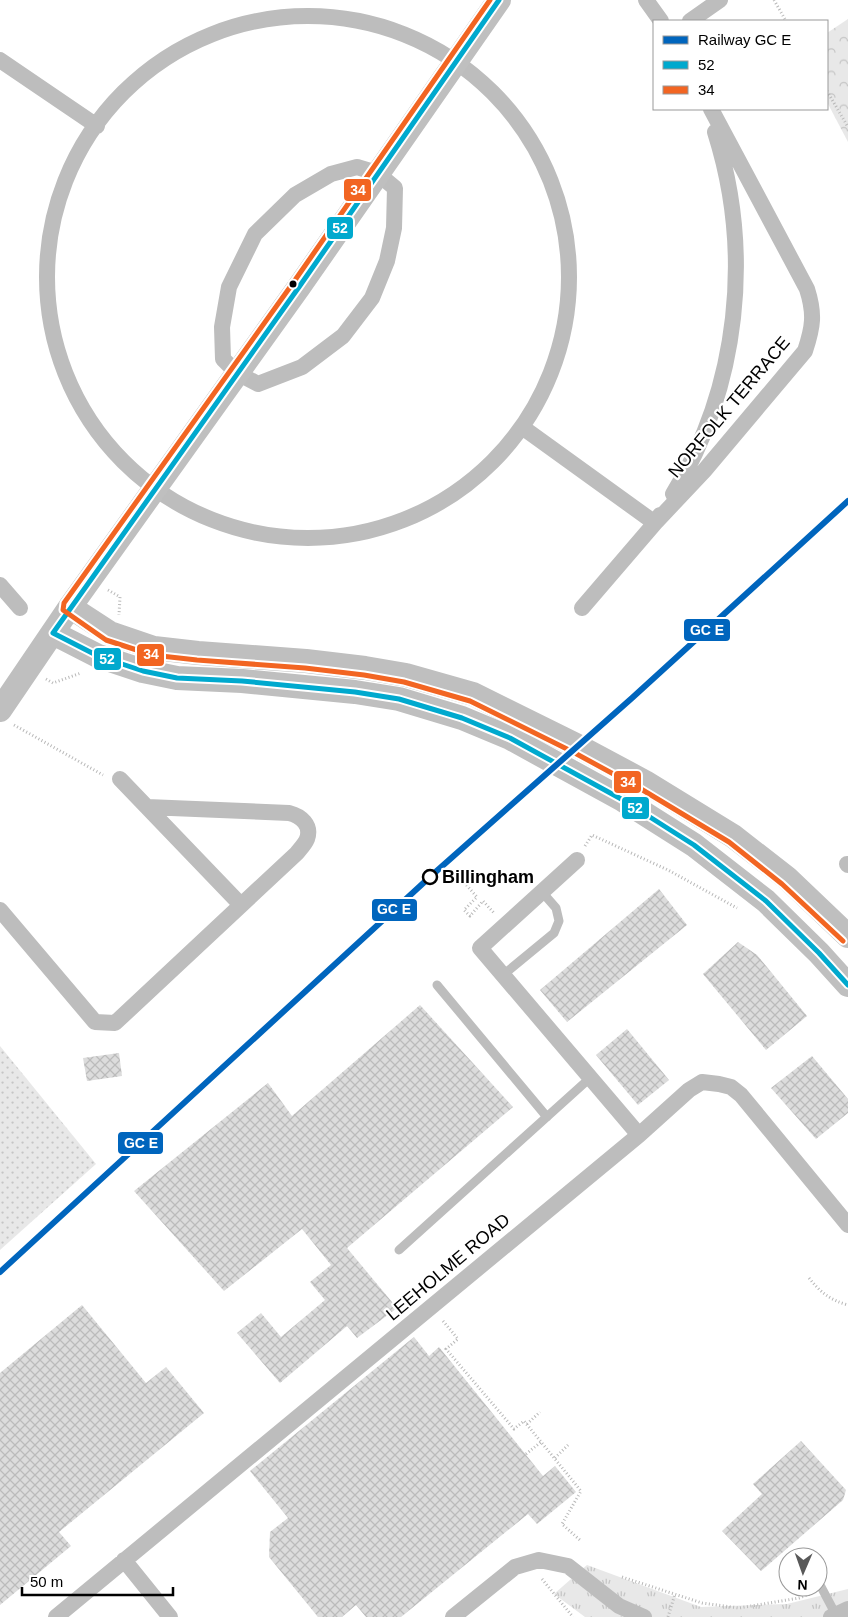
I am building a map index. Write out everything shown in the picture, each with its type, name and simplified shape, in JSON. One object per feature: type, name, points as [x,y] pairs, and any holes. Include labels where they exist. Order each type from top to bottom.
[{"type":"street","points":[[4,716],[70,607],[155,490],[499,0]]},
{"type":"street","points":[[646,0],[660,20]]},
{"type":"street","points":[[691,20],[720,0]]},
{"type":"street","points":[[323,14],[368,23],[430,46],[455,63],[487,86],[517,118],[537,150],[550,181],[562,221],[568,259],[568,298],[560,340],[550,372],[537,401],[522,427],[499,454],[462,486],[406,520],[368,532],[327,537],[282,537],[243,531],[208,521],[155,490],[100,433],[72,384],[52,325],[47,272],[57,206],[76,159],[97,126],[125,89],[166,55],[218,30],[270,16],[323,14]]},
{"type":"street","points":[[0,60],[97,126]]},
{"type":"street","points":[[582,608],[655,523],[685,474],[701,441],[715,405],[726,362],[735,311],[736,264],[731,202],[722,155],[709,110]]},
{"type":"street","name":"NORFOLK TERRACE","points":[[655,523],[704,471],[805,351],[812,328],[812,306],[807,289],[710,110]]},
{"type":"street","points":[[357,167],[377,173],[395,188],[394,228],[387,261],[372,298],[343,336],[302,367],[258,384],[237,373],[223,359],[222,327],[229,287],[255,234],[295,195],[331,174],[357,167]]},
{"type":"street","points":[[522,427],[655,523]]},
{"type":"street","points":[[0,585],[20,608]]},
{"type":"street","points":[[70,607],[110,632],[154,648],[365,668],[406,675],[473,694],[645,782],[732,836],[787,878],[848,936]]},
{"type":"street","points":[[53,633],[98,656],[144,671],[177,678],[242,681],[355,692],[399,700],[462,718],[510,738],[623,800],[694,845],[766,901],[819,953],[848,985]]},
{"type":"street","points":[[120,779],[241,905]]},
{"type":"street","points":[[0,910],[95,1022],[115,1023],[298,853],[307,838],[307,824],[300,816],[289,813],[147,807]]},
{"type":"street","points":[[577,860],[480,948],[638,1135]]},
{"type":"street","name":"LEEHOLME ROAD","points":[[56,1617],[638,1135],[689,1090],[702,1082],[731,1087],[741,1095],[848,1225]]},
{"type":"street","points":[[124,1560],[170,1617]]},
{"type":"street","points":[[453,1617],[515,1567],[540,1560],[568,1566],[619,1606],[644,1617]]},
{"type":"lane","points":[[503,975],[554,933],[559,921],[556,908],[542,892]]},
{"type":"lane","points":[[437,985],[547,1117]]},
{"type":"lane","points":[[399,1250],[590,1078]]},
{"type":"lane","points":[[828,1597],[839,1614]]},
{"type":"path","points":[[774,0],[785,20]]},
{"type":"path","points":[[828,92],[848,127]]},
{"type":"path","points":[[4,716],[107,778],[120,779]]},
{"type":"path","points":[[592,835],[668,870],[739,909]]},
{"type":"path","points":[[445,880],[454,871],[477,897],[464,910],[470,916],[483,901]]},
{"type":"path","points":[[808,1278],[819,1290],[834,1301],[848,1304]]},
{"type":"path","points":[[431,1307],[458,1339],[446,1349],[514,1430],[524,1421],[527,1424],[581,1491],[562,1524],[581,1542]]},
{"type":"path","points":[[527,1424],[540,1412]]},
{"type":"path","points":[[526,1454],[541,1442]]},
{"type":"path","points":[[555,1458],[568,1446]]},
{"type":"path","points":[[540,1560],[537,1573],[573,1617]]},
{"type":"path","points":[[622,1576],[702,1603],[739,1608],[801,1597]]},
{"type":"path","points":[[668,1617],[675,1594]]},
{"type":"green space","points":[[848,19],[848,142],[828,104],[828,32]]},
{"type":"green space","points":[[0,1046],[96,1164],[0,1250]]},
{"type":"green space","points":[[587,1565],[701,1607],[787,1604],[815,1597],[828,1597],[828,1594],[848,1589],[848,1617],[585,1617],[554,1594]]},
{"type":"building","points":[[659,889],[687,925],[567,1022],[540,990]]},
{"type":"building","points":[[738,942],[757,955],[807,1016],[766,1050],[703,974]]},
{"type":"building","points":[[420,1005],[513,1107],[347,1248],[397,1308],[357,1338],[347,1326],[280,1383],[237,1333],[261,1313],[281,1337],[325,1300],[310,1282],[331,1265],[302,1229],[224,1291],[134,1191],[268,1083],[292,1116]]},
{"type":"building","points":[[627,1029],[669,1080],[638,1105],[596,1055]]},
{"type":"building","points":[[119,1053],[122,1076],[87,1081],[83,1058]]},
{"type":"building","points":[[812,1056],[848,1099],[848,1113],[816,1139],[771,1088]]},
{"type":"building","points":[[82,1305],[146,1383],[166,1367],[204,1413],[59,1532],[71,1546],[0,1605],[0,1373]]},
{"type":"building","points":[[414,1337],[429,1356],[439,1347],[543,1476],[555,1466],[576,1492],[537,1524],[528,1514],[401,1617],[366,1617],[356,1605],[342,1617],[318,1617],[269,1557],[270,1532],[288,1518],[250,1471]]},
{"type":"building","points":[[801,1441],[846,1490],[843,1500],[789,1547],[778,1547],[778,1556],[761,1571],[722,1531],[762,1494],[753,1484]]},
{"type":"transit line","name":"34","points":[[490,0],[293,283],[64,603],[63,610],[106,640],[152,655],[364,675],[404,682],[470,701],[573,752],[641,789],[729,842],[782,884],[843,941]]},
{"type":"transit line","name":"52","points":[[499,0],[299,287],[53,633],[98,656],[143,671],[177,678],[242,681],[355,692],[399,699],[462,718],[510,738],[623,800],[694,845],[766,901],[819,953],[848,985]]},
{"type":"transit line","points":[[0,1272],[431,876],[632,698],[848,501]]},
{"type":"place","name":"Billingham","points":[[430,877]]}]
